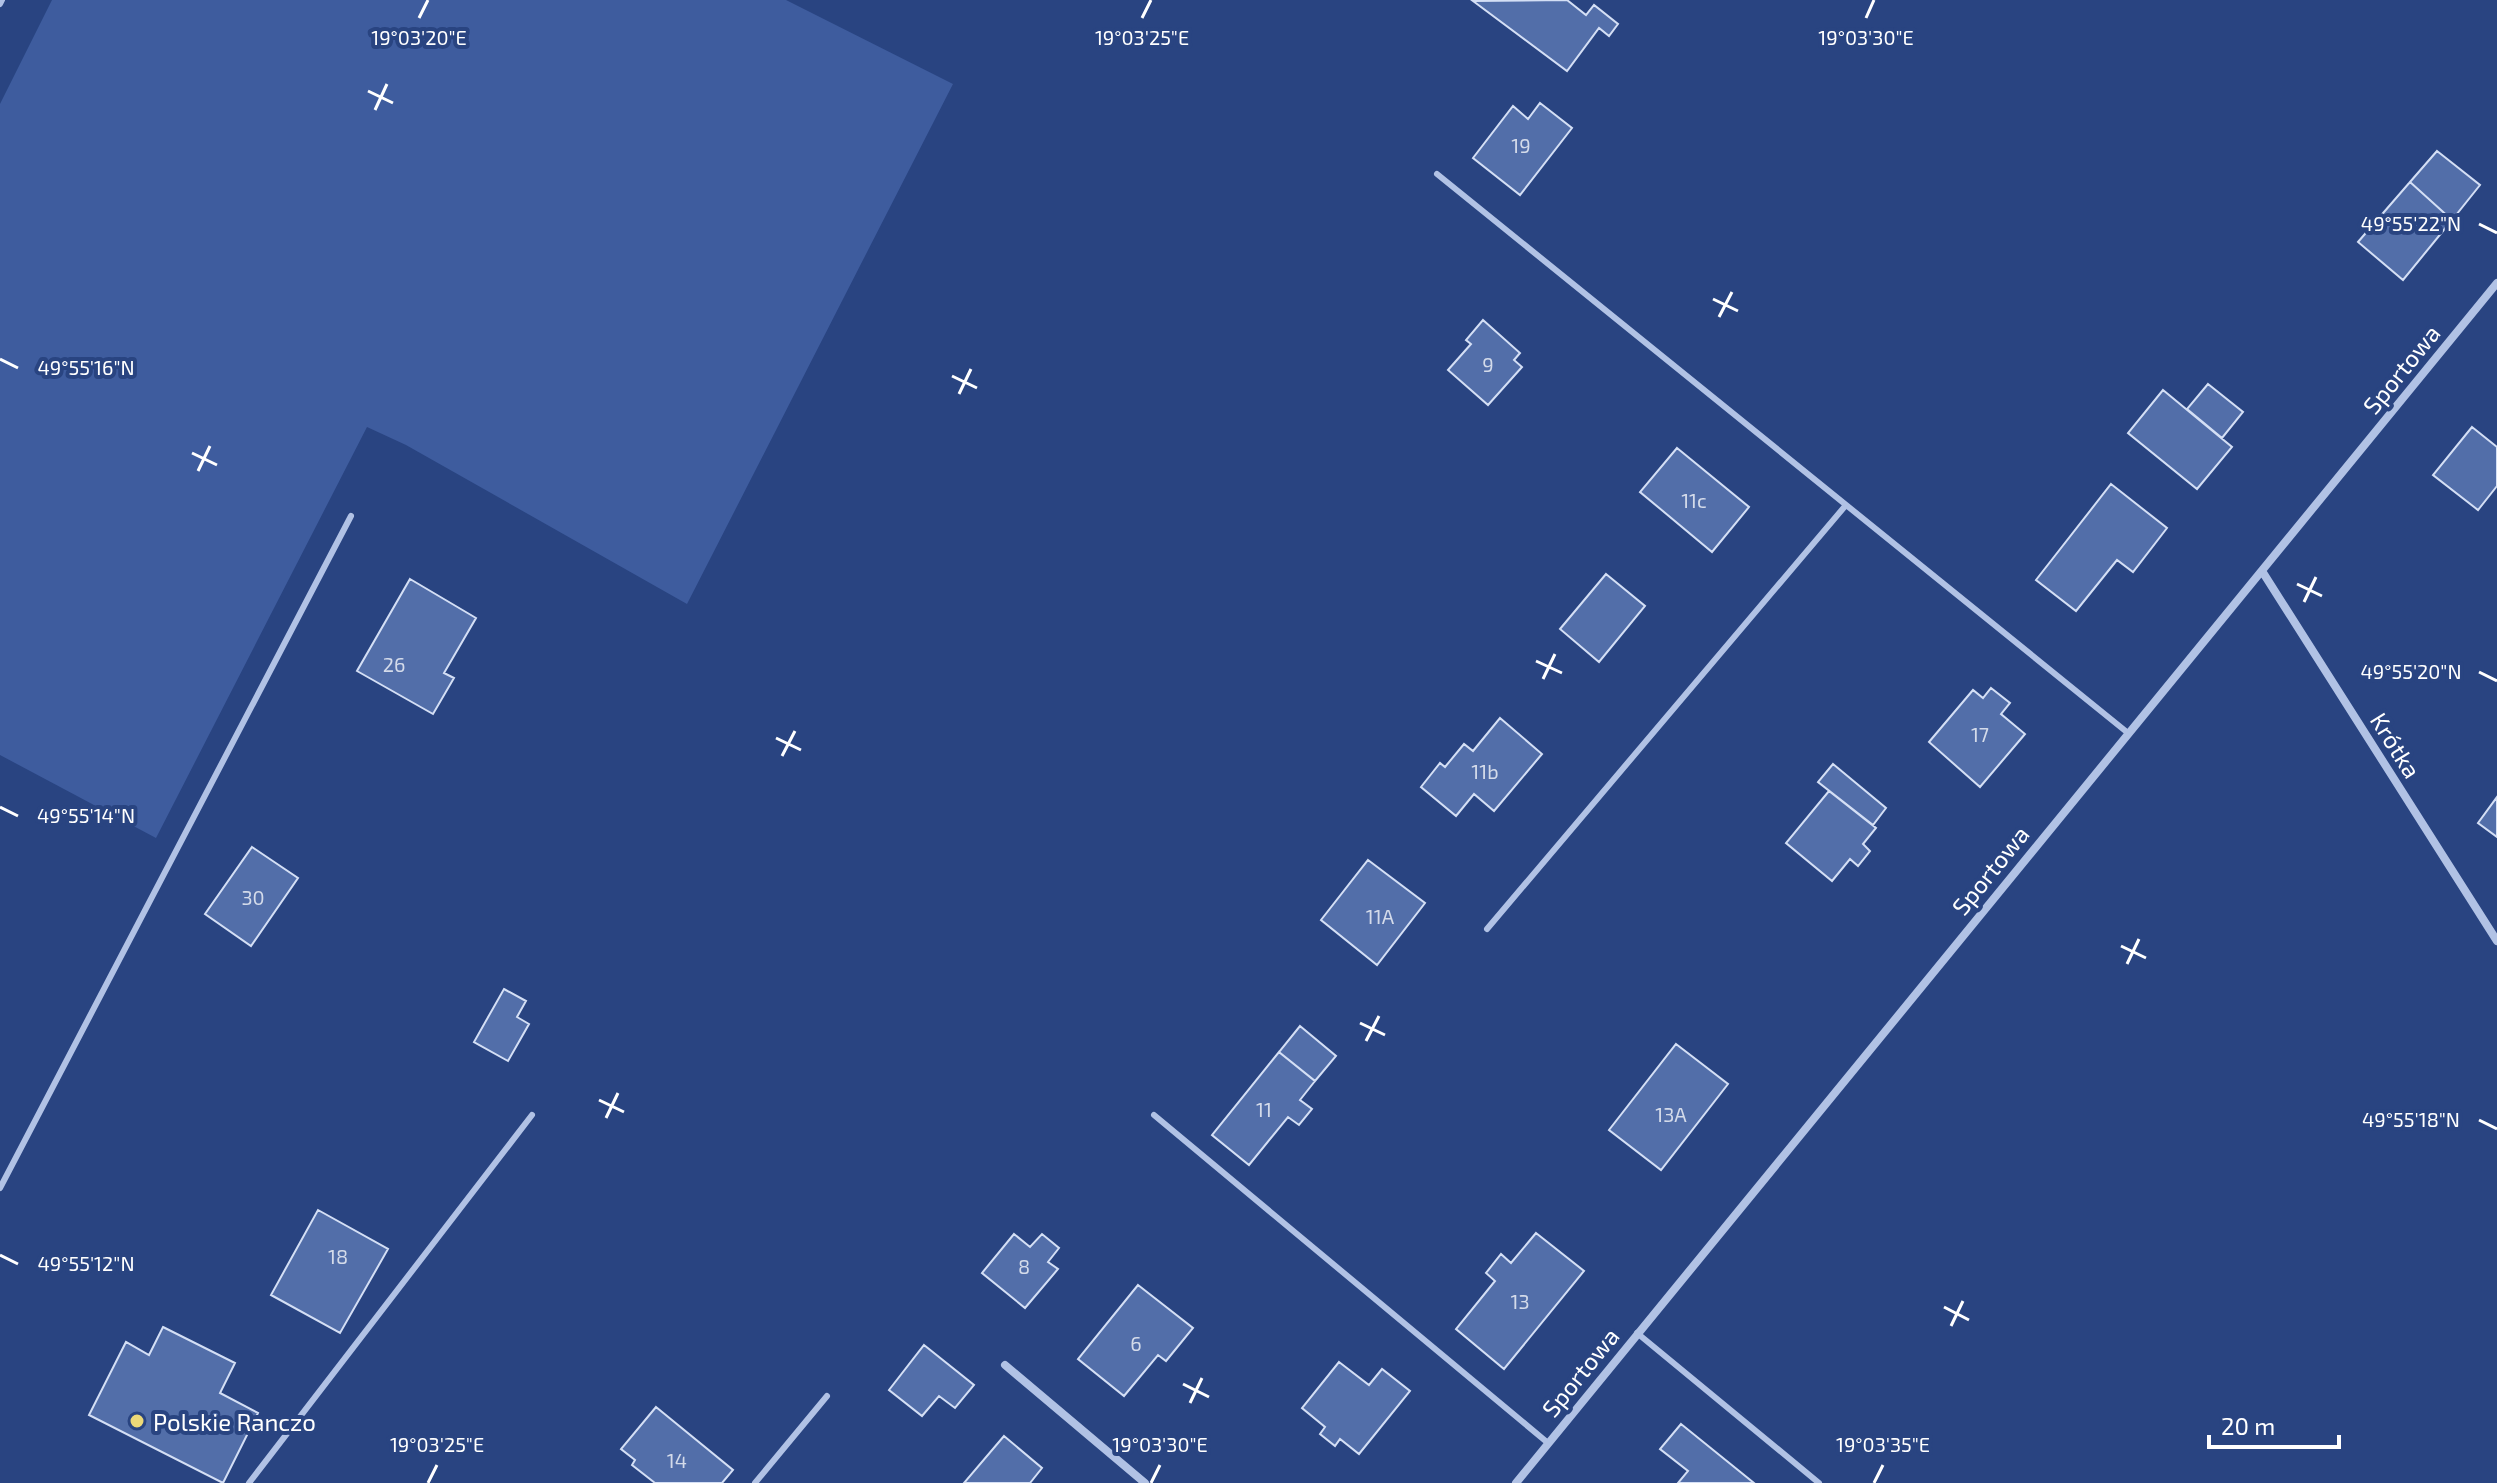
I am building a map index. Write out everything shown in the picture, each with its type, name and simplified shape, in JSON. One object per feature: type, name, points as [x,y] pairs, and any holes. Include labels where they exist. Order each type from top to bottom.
[{"type":"street","name":"Sportowa","points":[[1516,1483],[2497,283]]},
{"type":"street","name":"Krótka","points":[[2262,571],[2497,941]]},
{"type":"street","points":[[1005,1365],[1145,1483]]},
{"type":"lane","points":[[1437,174],[2128,733]]},
{"type":"lane","points":[[1487,929],[1846,505]]},
{"type":"lane","points":[[0,1188],[351,516]]},
{"type":"lane","points":[[249,1483],[532,1115]]},
{"type":"lane","points":[[1154,1115],[1548,1443]]},
{"type":"lane","points":[[1637,1333],[1819,1483]]},
{"type":"lane","points":[[755,1483],[827,1396]]},
{"type":"shaded area","points":[[52,0],[786,0],[953,84],[687,604],[406,445],[367,427],[156,838],[0,755],[0,104]]},
{"type":"building","points":[[1567,0],[1586,15],[1594,5],[1618,24],[1609,36],[1599,28],[1567,71],[1473,1]]},
{"type":"building","points":[[1540,103],[1572,128],[1520,195],[1473,158],[1513,106],[1528,119]]},
{"type":"building","points":[[2437,151],[2480,185],[2452,220],[2410,182]]},
{"type":"building","points":[[2410,182],[2452,220],[2403,280],[2358,242]]},
{"type":"building","points":[[1483,320],[1520,353],[1514,360],[1522,367],[1488,405],[1448,370],[1471,344],[1466,340]]},
{"type":"building","points":[[2208,384],[2243,412],[2222,438],[2187,409]]},
{"type":"building","points":[[2163,390],[2232,447],[2197,489],[2128,433]]},
{"type":"building","points":[[2472,427],[2497,447],[2497,486],[2478,510],[2433,475]]},
{"type":"building","points":[[1677,448],[1749,507],[1712,552],[1640,492]]},
{"type":"building","points":[[2111,484],[2167,528],[2133,572],[2117,560],[2076,611],[2036,580]]},
{"type":"building","points":[[1606,574],[1645,606],[1599,662],[1560,629]]},
{"type":"building","points":[[410,579],[476,618],[444,673],[454,678],[433,714],[357,671]]},
{"type":"building","points":[[1991,688],[2010,703],[2001,714],[2025,734],[1980,787],[1929,742],[1973,690],[1983,698]]},
{"type":"building","points":[[1500,718],[1542,754],[1494,811],[1474,794],[1456,816],[1421,787],[1440,763],[1445,767],[1464,744],[1473,751]]},
{"type":"building","points":[[1833,764],[1886,808],[1873,825],[1818,782]]},
{"type":"building","points":[[1829,791],[1876,828],[1863,844],[1870,851],[1858,866],[1850,859],[1832,881],[1786,843]]},
{"type":"building","points":[[2497,797],[2497,837],[2478,823]]},
{"type":"building","points":[[252,847],[298,878],[251,946],[205,914]]},
{"type":"building","points":[[1368,860],[1425,903],[1377,965],[1321,920]]},
{"type":"building","points":[[504,989],[526,1001],[517,1017],[529,1024],[508,1061],[474,1042]]},
{"type":"building","points":[[1300,1026],[1336,1056],[1315,1081],[1279,1052]]},
{"type":"building","points":[[1676,1044],[1728,1084],[1661,1170],[1609,1130]]},
{"type":"building","points":[[1279,1052],[1315,1081],[1300,1100],[1312,1109],[1299,1125],[1288,1117],[1249,1165],[1212,1135]]},
{"type":"building","points":[[318,1210],[388,1249],[340,1333],[271,1295]]},
{"type":"building","points":[[1536,1233],[1584,1271],[1504,1369],[1456,1329],[1495,1281],[1486,1273],[1501,1254],[1511,1263]]},
{"type":"building","points":[[1014,1234],[1030,1247],[1042,1234],[1059,1248],[1048,1262],[1058,1269],[1025,1308],[982,1273]]},
{"type":"building","points":[[1138,1285],[1193,1328],[1166,1361],[1158,1355],[1124,1396],[1078,1359]]},
{"type":"building","points":[[163,1327],[235,1363],[220,1393],[258,1413],[223,1483],[89,1415],[126,1342],[149,1355]]},
{"type":"building","points":[[924,1345],[974,1385],[955,1408],[939,1396],[922,1416],[889,1390]]},
{"type":"building","points":[[1339,1362],[1369,1385],[1382,1369],[1410,1391],[1359,1454],[1340,1439],[1335,1446],[1320,1434],[1325,1427],[1302,1408]]},
{"type":"building","points":[[656,1407],[733,1470],[722,1483],[655,1483],[632,1465],[635,1460],[621,1449]]},
{"type":"building","points":[[1681,1424],[1754,1483],[1678,1483],[1688,1471],[1660,1449]]},
{"type":"building","points":[[1004,1436],[1042,1468],[1030,1483],[964,1483]]},
{"type":"place","name":"Polskie Ranczo","points":[[137,1421]]}]
